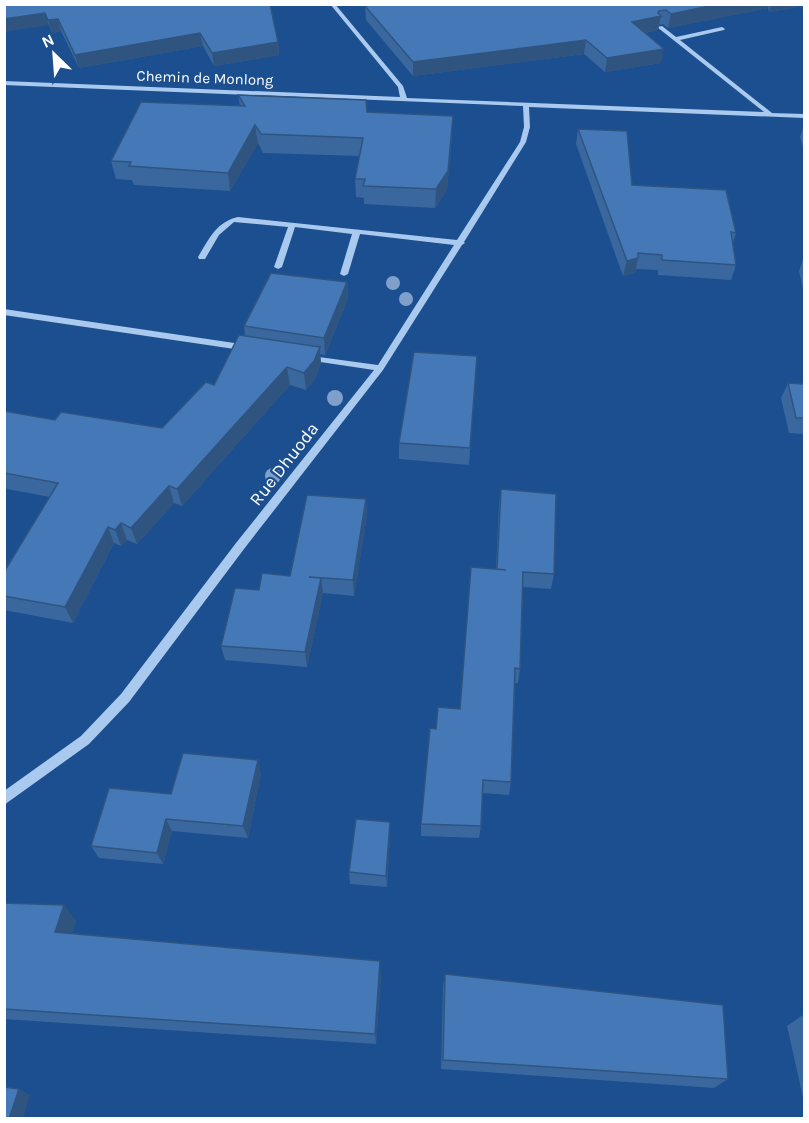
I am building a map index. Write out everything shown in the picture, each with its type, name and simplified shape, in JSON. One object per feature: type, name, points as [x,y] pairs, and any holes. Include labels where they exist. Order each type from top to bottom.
[{"type":"street","points":[[332,4],[401,87],[404,100]]},
{"type":"street","points":[[660,27],[771,115]]},
{"type":"street","points":[[675,39],[722,29]]},
{"type":"street","name":"Chemin de Monlong","points":[[4,83],[804,116]]},
{"type":"street","name":"Rue Dhuoda","points":[[4,799],[85,740],[125,698],[240,546],[380,368],[523,142],[526,106]]},
{"type":"street","points":[[202,257],[223,224],[230,220],[461,243]]},
{"type":"street","points":[[278,267],[292,225]]},
{"type":"street","points":[[344,274],[357,231]]},
{"type":"street","points":[[4,312],[263,351]]},
{"type":"street","points":[[298,356],[380,368]]},
{"type":"building","points":[[4,4],[270,4],[278,42],[212,53],[200,33],[75,55],[58,19],[48,20],[45,13],[4,19]]},
{"type":"building","points":[[377,4],[719,4],[671,14],[666,10],[659,11],[661,16],[632,22],[664,49],[607,58],[586,40],[413,62],[365,6]]},
{"type":"building","points":[[238,95],[366,100],[367,112],[453,116],[448,171],[436,189],[363,186],[365,179],[355,179],[363,138],[261,134],[255,125],[228,173],[129,166],[131,162],[111,161],[141,102],[245,106]]},
{"type":"building","points":[[578,129],[627,131],[632,185],[726,190],[736,233],[731,232],[736,265],[662,260],[662,255],[638,253],[638,258],[627,261]]},
{"type":"building","points":[[271,273],[347,282],[324,338],[244,326]]},
{"type":"building","points":[[239,335],[320,347],[314,361],[304,373],[287,367],[177,489],[169,486],[131,528],[121,523],[115,530],[108,527],[65,607],[4,596],[4,572],[58,483],[4,473],[4,411],[55,420],[61,412],[162,428],[206,382],[214,385]]},
{"type":"building","points":[[414,352],[477,356],[470,448],[399,443]]},
{"type":"building","points":[[788,383],[804,384],[804,418],[796,418]]},
{"type":"building","points":[[501,489],[556,494],[554,574],[523,572],[520,669],[515,668],[511,782],[483,780],[481,826],[421,824],[430,728],[436,729],[438,707],[460,709],[471,567],[506,570],[497,569]]},
{"type":"building","points":[[307,495],[366,499],[353,580],[309,577],[321,578],[305,652],[221,646],[235,588],[259,590],[262,573],[290,576]]},
{"type":"building","points":[[183,753],[258,760],[243,826],[166,819],[157,853],[91,846],[109,788],[171,794]]},
{"type":"building","points":[[356,819],[390,822],[386,876],[349,872]]},
{"type":"building","points":[[4,903],[64,905],[55,932],[380,961],[375,1034],[4,1009]]},
{"type":"building","points":[[445,974],[723,1005],[728,1079],[443,1060]]},
{"type":"building","points":[[4,1087],[19,1089],[9,1119],[4,1119]]}]
